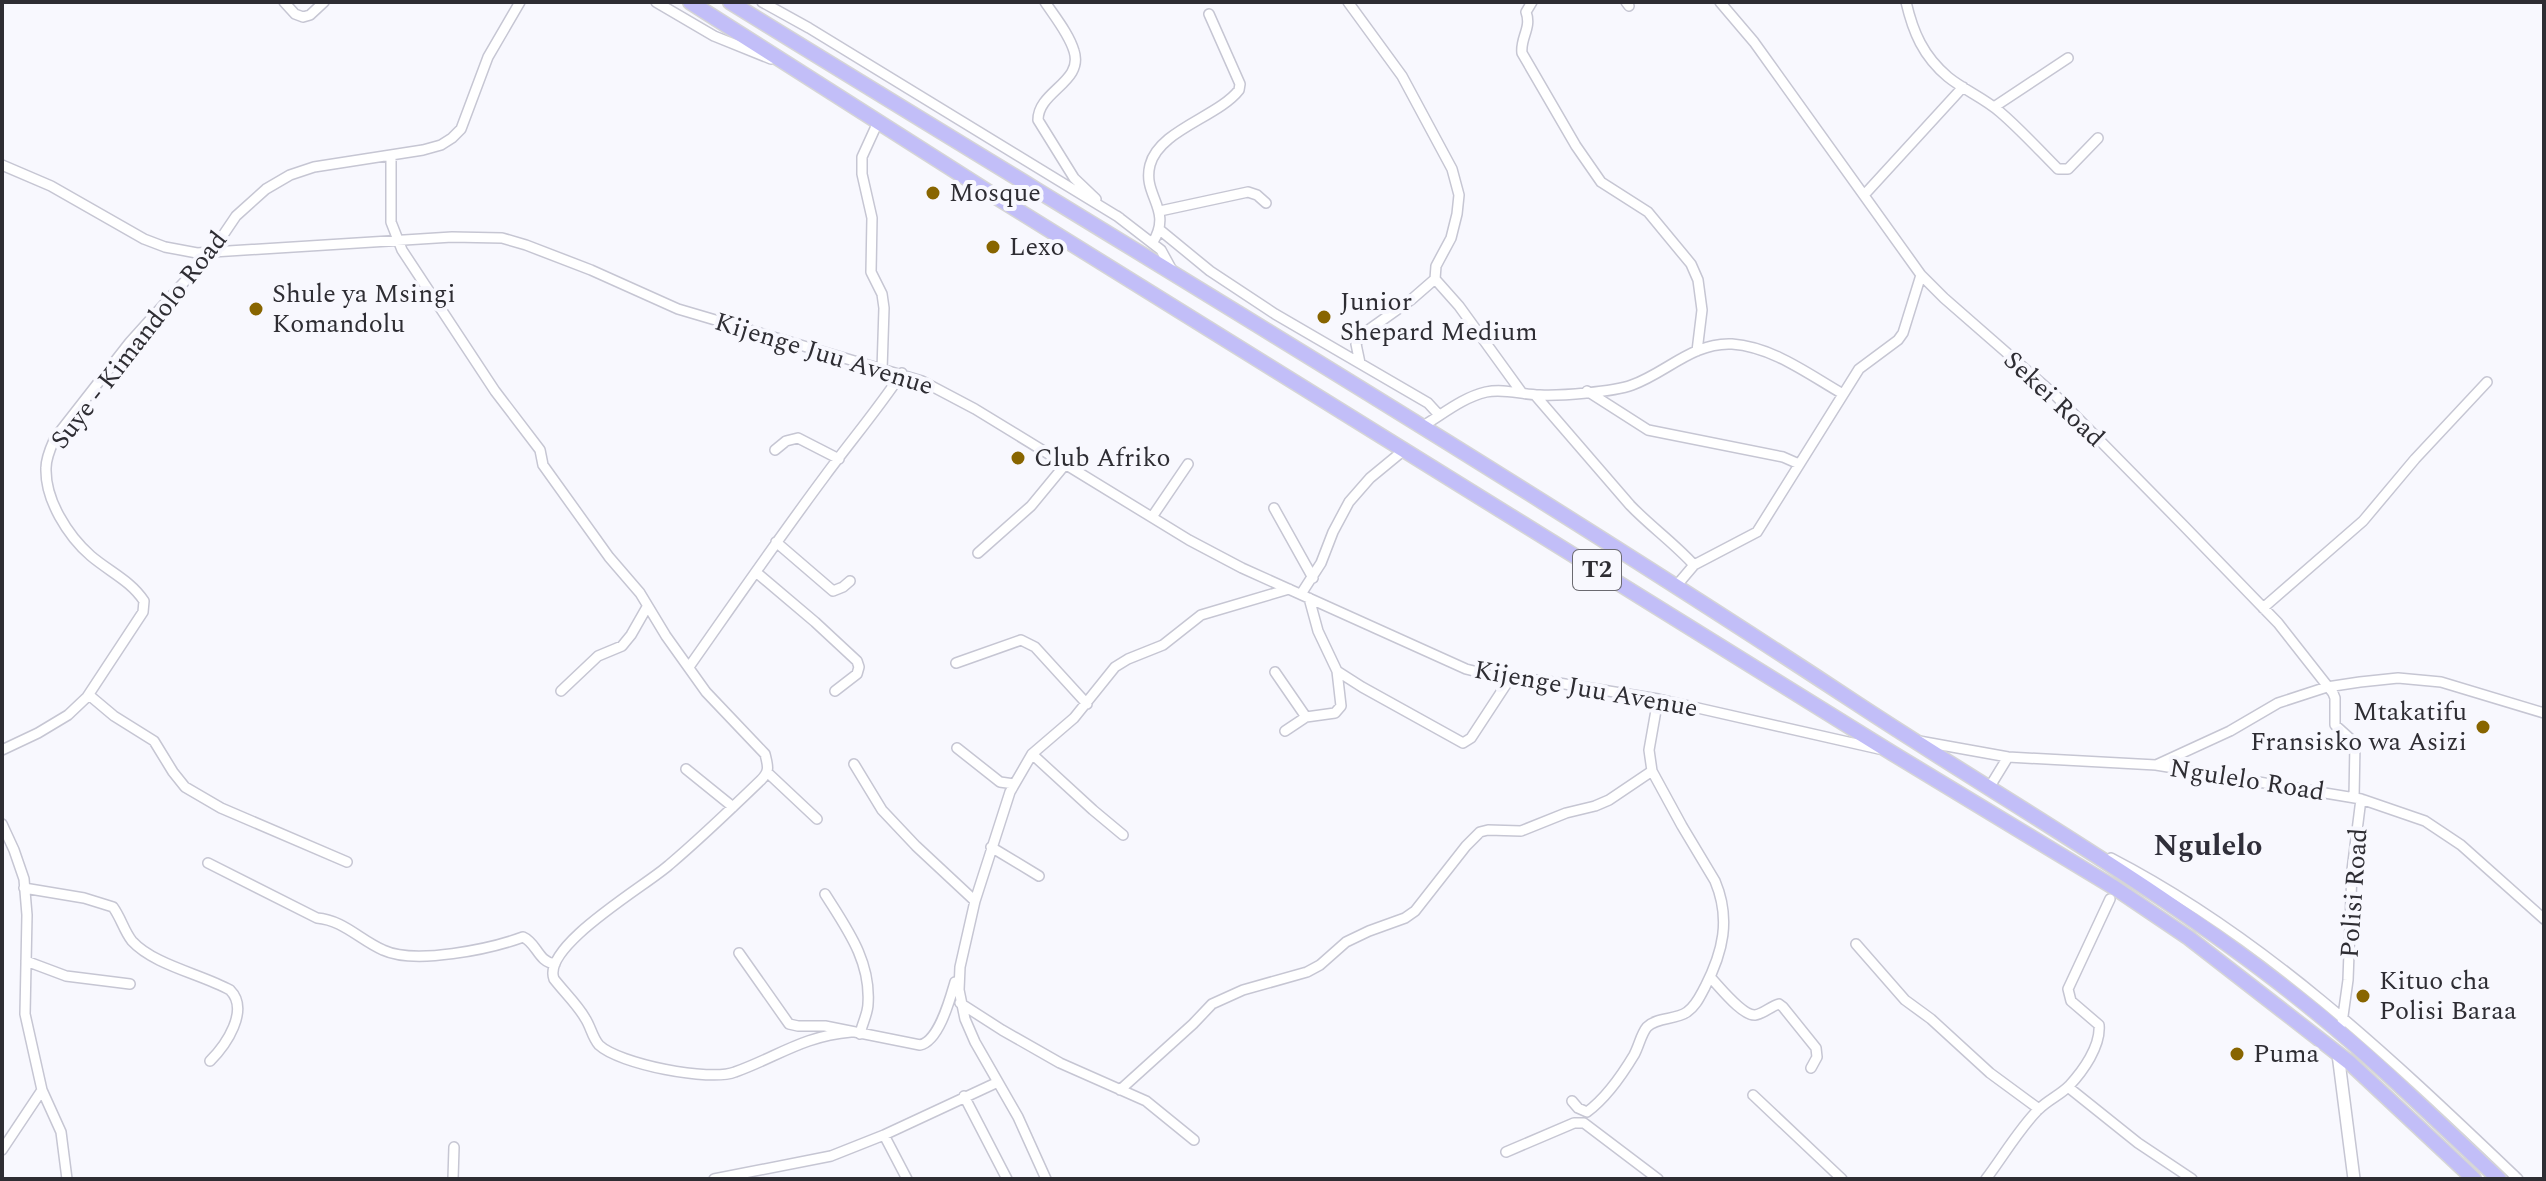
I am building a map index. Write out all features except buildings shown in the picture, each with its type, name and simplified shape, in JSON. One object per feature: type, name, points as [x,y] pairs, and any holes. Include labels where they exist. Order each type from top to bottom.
[{"type":"highway","name":"T2","points":[[690,2],[1404,450],[2115,888],[2200,946],[2338,1054],[2474,1179]]},
{"type":"highway","name":"T2","points":[[730,2],[1673,583],[1911,740],[2132,877],[2342,1026],[2499,1179]]},
{"type":"highway","points":[[1652,604],[1673,583]]},
{"type":"highway","points":[[1715,643],[1731,621]]},
{"type":"street","points":[[284,2],[295,14],[303,17],[310,15],[324,2]]},
{"type":"street","name":"Suye - Kimandolo Road","points":[[2,750],[68,715],[89,695],[143,612],[144,601],[136,588],[90,555],[69,531],[53,503],[46,469],[55,438],[130,342],[213,250],[236,216],[266,189],[290,175],[314,167],[441,145],[461,129],[488,57],[520,2]]},
{"type":"street","points":[[656,2],[714,36],[797,70]]},
{"type":"street","points":[[762,2],[1120,218]]},
{"type":"street","points":[[1045,2],[1071,43],[1076,61],[1071,75],[1042,104],[1038,120],[1074,178],[1092,196],[1153,242],[1167,260],[1174,276]]},
{"type":"street","points":[[1348,2],[1402,76],[1452,169],[1459,195],[1451,238],[1436,266],[1435,279],[1360,336],[1356,344],[1360,363]]},
{"type":"street","points":[[1532,2],[1526,12],[1530,22],[1522,53],[1576,146],[1601,182],[1648,212],[1671,236],[1691,264],[1698,280],[1702,310],[1697,351]]},
{"type":"street","name":"Sekei Road","points":[[1720,2],[1754,42],[1921,275],[2055,395],[2302,652],[2335,698],[2335,725],[2355,743],[2358,799]]},
{"type":"street","points":[[1906,2],[1920,45],[1947,77],[1994,107],[2058,169],[2068,169],[2098,138]]},
{"type":"street","points":[[1153,242],[1160,230],[1160,211],[1148,182],[1154,156],[1172,137],[1239,90],[1240,84],[1209,14]]},
{"type":"street","points":[[1994,107],[2068,58]]},
{"type":"street","points":[[1865,194],[1963,87]]},
{"type":"street","points":[[878,122],[862,157],[862,174],[872,218],[871,272],[882,294],[884,308],[882,370]]},
{"type":"street","points":[[391,155],[391,222],[397,240],[495,391],[540,450],[543,465],[609,557],[640,593],[706,692],[765,754],[768,766],[768,773],[660,873],[592,920],[555,964],[554,979],[582,1012],[593,1038],[601,1047],[651,1066],[710,1076],[729,1074],[814,1039],[855,1033]]},
{"type":"street","name":"Kijenge Juu Avenue","points":[[2,165],[51,186],[144,239],[197,253],[481,237],[514,242],[591,270],[678,309],[882,370],[902,373],[944,391],[1064,466],[1229,561],[1453,663],[1509,680],[1564,683],[1658,699],[1892,753]]},
{"type":"street","points":[[1160,211],[1248,192],[1266,203]]},
{"type":"street","points":[[1160,230],[1210,271],[1275,314],[1431,405],[1439,415]]},
{"type":"street","points":[[1673,583],[1694,565],[1755,533],[1859,369],[1903,333],[1921,275]]},
{"type":"street","points":[[1435,279],[1459,306],[1522,393]]},
{"type":"street","points":[[1421,427],[1460,402],[1487,392],[1503,390],[1535,395],[1631,386],[1697,351],[1727,344],[1756,346],[1843,394]]},
{"type":"street","points":[[689,667],[776,542],[902,373]]},
{"type":"street","points":[[2263,608],[2363,521],[2415,459],[2487,382]]},
{"type":"street","points":[[1587,391],[1648,430],[1783,457],[1799,464]]},
{"type":"street","points":[[1535,395],[1630,505],[1694,565]]},
{"type":"street","points":[[775,450],[786,441],[798,438],[839,459]]},
{"type":"street","points":[[1285,731],[1306,717],[1339,710],[1341,706],[1337,671],[1305,596],[1349,502],[1370,478],[1404,450]]},
{"type":"street","points":[[1152,517],[1188,464]]},
{"type":"street","points":[[978,553],[1031,506],[1064,466]]},
{"type":"street","points":[[1274,508],[1313,578]]},
{"type":"street","points":[[776,542],[833,591],[850,581]]},
{"type":"street","points":[[757,573],[857,661],[857,674],[835,691]]},
{"type":"street","points":[[739,953],[787,1022],[926,1044],[948,1007],[991,847],[1014,784],[1032,754],[1087,704],[1102,680],[1115,667],[1163,645],[1201,615],[1289,589]]},
{"type":"street","points":[[561,691],[598,656],[622,646],[647,607]]},
{"type":"street","points":[[956,663],[1021,640],[1035,647],[1087,704]]},
{"type":"street","points":[[1337,671],[1463,743],[1471,738],[1509,680]]},
{"type":"street","points":[[1275,672],[1306,717]]},
{"type":"street","points":[[2156,765],[2230,731],[2278,703],[2327,687],[2398,678],[2441,682],[2544,713]]},
{"type":"street","points":[[89,695],[114,716],[154,741],[185,787],[221,808],[347,862]]},
{"type":"street","points":[[1572,1101],[1587,1112],[1598,1103],[1634,1055],[1651,1024],[1688,1012],[1710,977],[1723,942],[1722,896],[1652,771],[1649,750],[1658,699]]},
{"type":"street","name":"Ngulelo Road","points":[[1911,740],[2008,757],[2156,765],[2358,799],[2425,821],[2461,845],[2544,919]]},
{"type":"street","points":[[957,748],[1000,782],[1014,784]]},
{"type":"street","points":[[1032,754],[1123,835]]},
{"type":"street","points":[[1989,788],[2008,757]]},
{"type":"street","points":[[854,764],[882,810],[907,838],[975,901]]},
{"type":"street","points":[[686,769],[733,807]]},
{"type":"street","points":[[1120,1090],[1212,1004],[1243,990],[1307,972],[1346,942],[1415,911],[1480,832],[1521,831],[1566,813],[1595,806],[1652,771]]},
{"type":"street","points":[[768,773],[817,819]]},
{"type":"street","name":"Polisi Road","points":[[2342,1026],[2348,980],[2358,799]]},
{"type":"street","points":[[2,824],[14,850],[24,888],[27,915],[25,1014],[42,1090],[61,1132],[67,1179]]},
{"type":"street","points":[[991,847],[1039,876]]},
{"type":"street","points":[[208,863],[317,918],[331,919],[383,950],[396,954],[436,955],[483,949],[523,937],[531,941],[544,961],[555,964]]},
{"type":"street","points":[[24,888],[84,898],[113,907],[130,939],[140,947],[157,958],[230,990],[239,1004],[237,1015],[221,1050],[210,1061]]},
{"type":"street","points":[[825,894],[859,949],[866,969],[868,1007],[855,1033]]},
{"type":"street","points":[[1986,1179],[2039,1109],[2068,1087],[2091,1055],[2100,1030],[2094,1020],[2071,1001],[2068,996],[2069,983],[2110,899]]},
{"type":"street","points":[[1856,944],[1905,1000],[1931,1019],[1990,1073],[2039,1109]]},
{"type":"street","points":[[26,961],[66,976],[130,984]]},
{"type":"street","points":[[960,967],[960,1003],[975,1042],[1018,1117],[1046,1179]]},
{"type":"street","points":[[1710,977],[1743,1011],[1751,1015],[1774,1005],[1783,1007],[1816,1048],[1817,1057],[1811,1068]]},
{"type":"street","points":[[960,1003],[1033,1048],[1088,1077],[1146,1101],[1194,1140]]},
{"type":"street","points":[[2342,1026],[2421,1087],[2518,1179]]},
{"type":"street","points":[[2338,1054],[2354,1179]]},
{"type":"street","points":[[714,1179],[831,1156],[998,1082]]},
{"type":"street","points":[[2068,1087],[2138,1143],[2192,1179]]},
{"type":"street","points":[[2,1150],[42,1090]]},
{"type":"street","points":[[1753,1095],[1842,1179]]},
{"type":"street","points":[[964,1096],[1007,1179]]},
{"type":"street","points":[[1506,1152],[1574,1123],[1584,1123],[1658,1179]]},
{"type":"street","points":[[884,1135],[907,1179]]},
{"type":"street","points":[[453,1179],[454,1147]]},
{"type":"place","name":"Mosque","points":[[933,193]]},
{"type":"place","name":"Lexo","points":[[993,247]]},
{"type":"place","name":"Shule ya Msingi Komandolu","points":[[256,309]]},
{"type":"place","name":"Junior Shepard Medium","points":[[1324,317]]},
{"type":"place","name":"Club Afriko","points":[[1018,458]]},
{"type":"place","name":"Mtakatifu Fransisko wa Asizi","points":[[2483,727]]},
{"type":"place","name":"Kituo cha Polisi Baraa","points":[[2363,996]]},
{"type":"place","name":"Puma","points":[[2237,1054]]},
{"type":"district","name":"Ngulelo","points":[[2208,846]]}]
